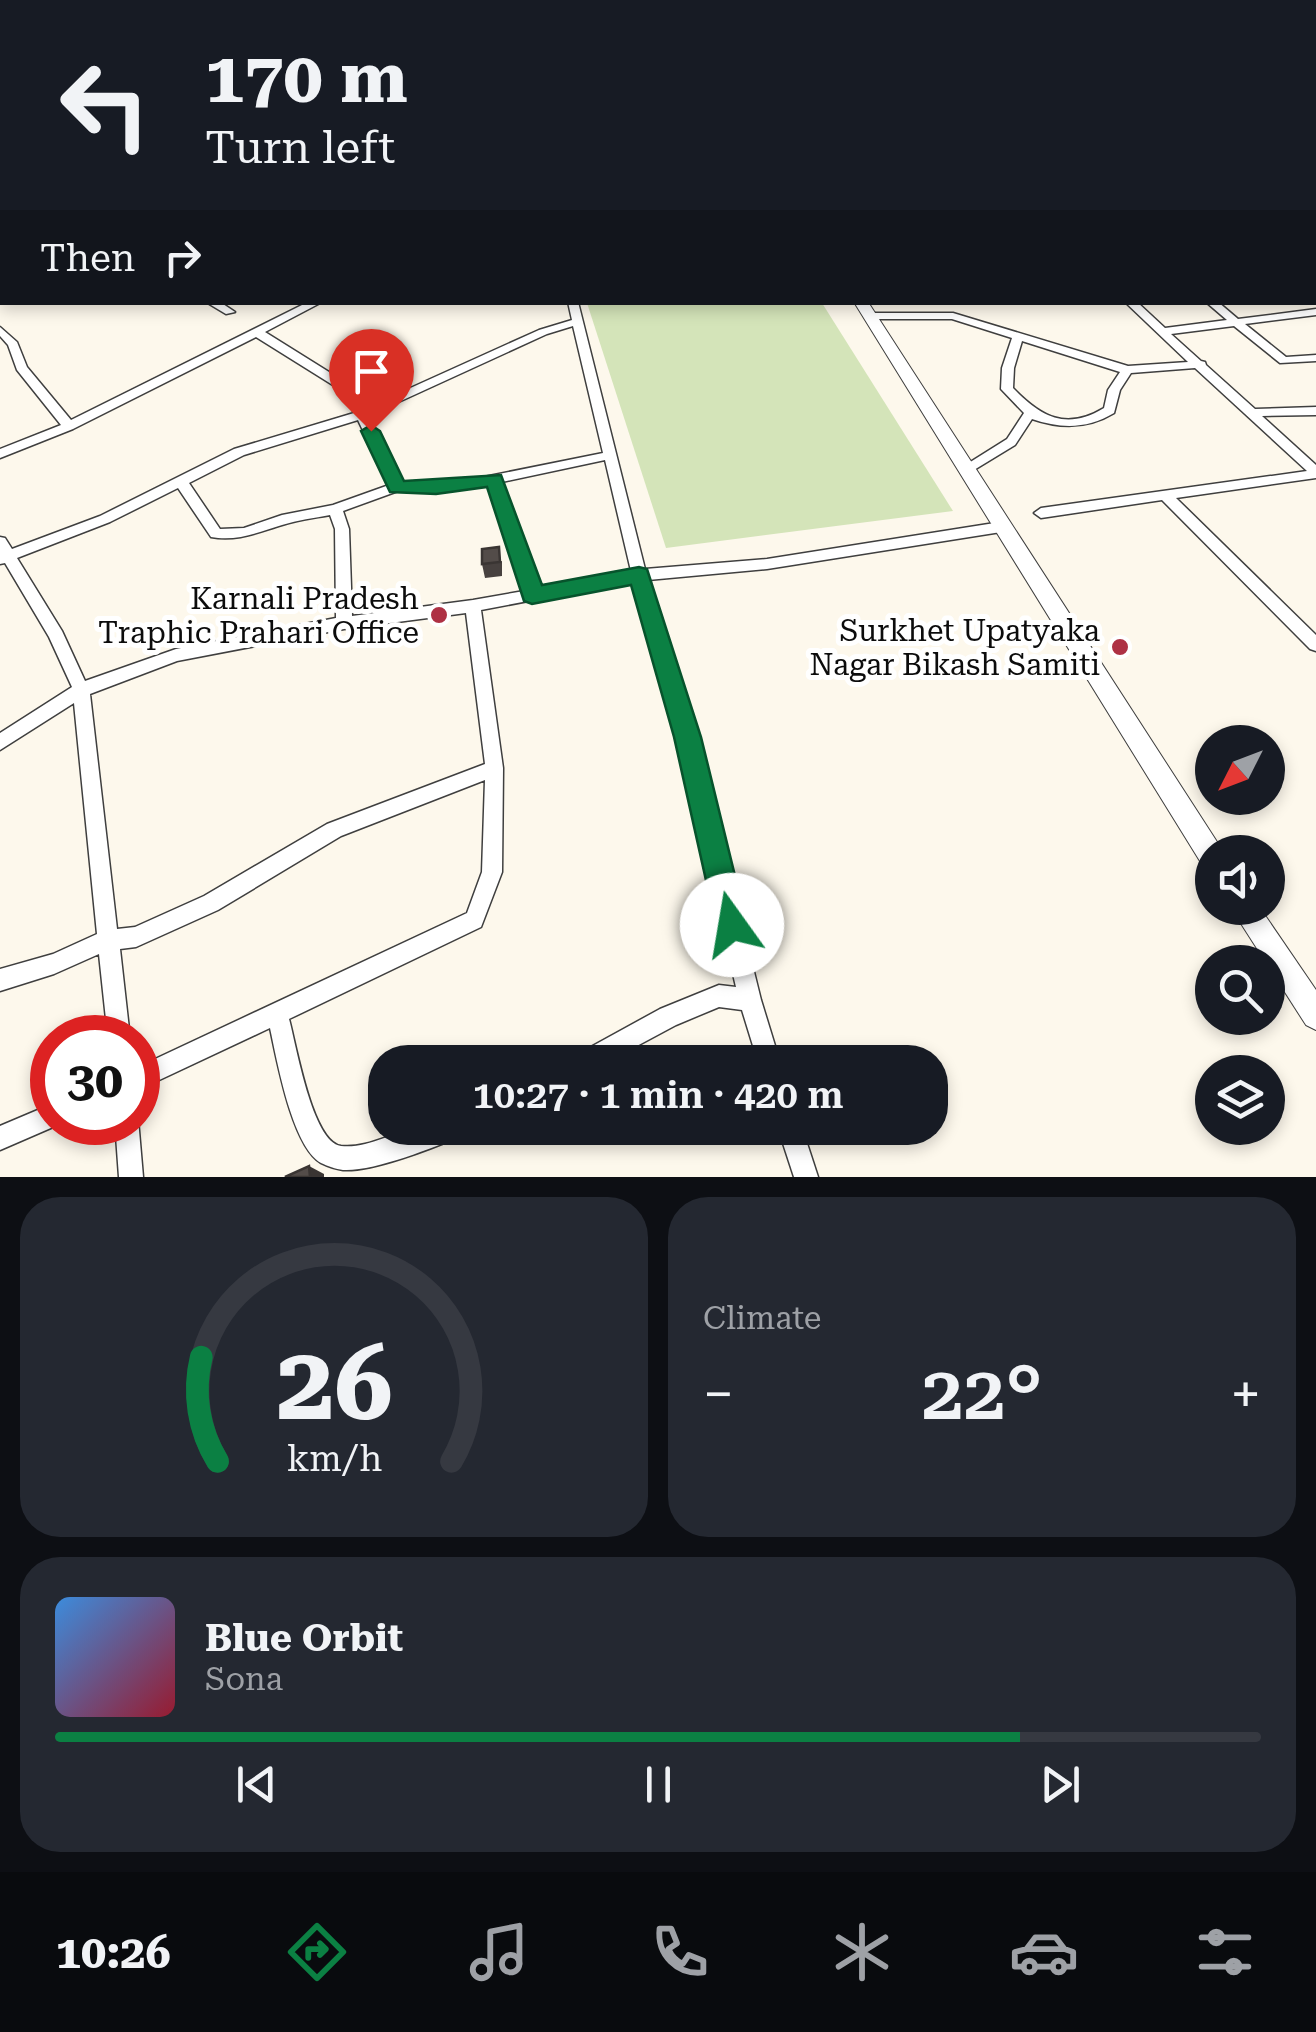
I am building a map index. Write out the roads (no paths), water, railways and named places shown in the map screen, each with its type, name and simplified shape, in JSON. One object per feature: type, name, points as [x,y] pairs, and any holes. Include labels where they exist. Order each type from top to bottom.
[{"type":"street","points":[[217,305],[230,312]]},
{"type":"street","points":[[0,454],[69,426],[311,305]]},
{"type":"street","points":[[573,305],[639,575],[688,737],[764,1045]]},
{"type":"street","points":[[953,316],[967,305]]},
{"type":"street","points":[[1134,305],[1316,473]]},
{"type":"street","points":[[1215,305],[1284,361],[1316,358]]},
{"type":"street","points":[[866,309],[953,316],[1127,370],[1201,364]]},
{"type":"street","points":[[866,309],[969,469],[1001,528],[1143,742],[1199,835]]},
{"type":"street","points":[[1165,330],[1316,312]]},
{"type":"street","points":[[116,1015],[81,690],[56,635],[4,552],[105,519],[239,452],[363,414],[575,322]]},
{"type":"street","points":[[0,330],[13,344],[21,368],[69,426]]},
{"type":"street","points":[[258,333],[349,390],[397,487]]},
{"type":"street","points":[[1018,338],[1006,388],[1030,414],[1046,421],[1097,420],[1110,410],[1114,390],[1127,370]]},
{"type":"street","points":[[1251,413],[1316,412]]},
{"type":"street","points":[[969,469],[1010,442],[1030,414]]},
{"type":"street","points":[[180,480],[216,534],[245,533],[282,520],[335,509],[397,487],[436,487],[494,479],[611,455]]},
{"type":"street","points":[[1041,513],[1316,473]]},
{"type":"street","points":[[494,479],[529,576],[532,595]]},
{"type":"street","points":[[1166,496],[1316,645]]},
{"type":"street","points":[[335,509],[342,528],[344,623]]},
{"type":"street","points":[[0,742],[81,690],[176,655],[639,575],[785,561],[1001,528]]},
{"type":"street","points":[[160,1069],[474,920],[492,872],[494,768],[473,606]]},
{"type":"street","points":[[0,980],[54,964],[108,940],[136,937],[210,903],[334,830],[494,768]]},
{"type":"street","points":[[1255,925],[1316,1015]]},
{"type":"street","points":[[617,1045],[668,1017],[719,996],[750,1000]]},
{"type":"street","points":[[278,1014],[283,1049],[306,1112],[310,1137],[323,1154],[337,1158],[394,1145]]},
{"type":"street","points":[[0,1138],[30,1125]]},
{"type":"street","points":[[129,1145],[131,1177]]},
{"type":"street","points":[[796,1145],[806,1177]]},
{"type":"place","name":"Karnali Pradesh Traphic Prahari Office","points":[[439,615]]},
{"type":"place","name":"Surkhet Upatyaka Nagar Bikash Samiti","points":[[1120,647]]}]
